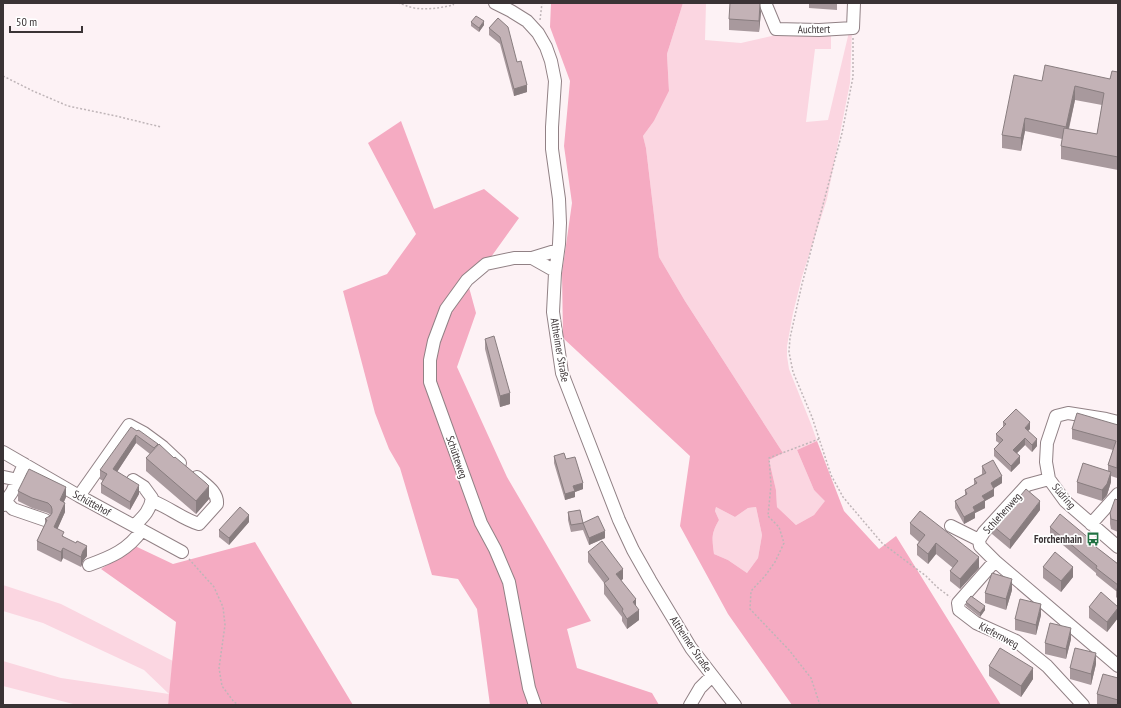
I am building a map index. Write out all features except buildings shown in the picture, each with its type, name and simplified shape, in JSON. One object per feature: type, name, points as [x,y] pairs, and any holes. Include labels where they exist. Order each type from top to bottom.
[{"type":"street","name":"Altheimer Straße","points":[[495,3],[527,21],[538,33],[546,47],[551,61],[555,81],[552,150],[559,199],[560,223],[555,271],[553,312],[562,373],[619,520],[633,550],[691,648],[735,705]]},
{"type":"street","points":[[845,3],[853,22]]},
{"type":"street","points":[[853,22],[854,3]]},
{"type":"street","name":"Auchtert","points":[[766,5],[776,30],[819,30],[853,22]]},
{"type":"street","name":"Schütteweg","points":[[535,705],[529,688],[509,582],[495,549],[481,523],[430,382],[430,360],[434,340],[446,309],[467,280],[486,264],[514,258],[532,258],[558,250]]},
{"type":"street","points":[[532,258],[555,271]]},
{"type":"street","name":"Südring","points":[[1118,422],[1068,413],[1056,416],[1047,443],[1046,462],[1049,479],[1065,500],[1118,547]]},
{"type":"street","points":[[79,496],[129,425],[144,433],[163,447],[212,491],[217,498],[217,504],[199,524],[189,521],[152,501]]},
{"type":"street","name":"Schüttehof","points":[[3,452],[79,496],[182,552]]},
{"type":"street","points":[[24,464],[18,480],[4,504],[13,509],[45,520]]},
{"type":"street","points":[[4,477],[18,480]]},
{"type":"street","name":"Schlehenweg","points":[[979,540],[984,532],[1027,485],[1049,479]]},
{"type":"street","points":[[89,565],[123,550],[135,540],[138,528],[151,505],[152,498],[144,487],[133,480]]},
{"type":"street","points":[[1091,524],[1118,494]]},
{"type":"street","points":[[951,526],[979,540],[980,546],[995,561],[1118,666]]},
{"type":"street","points":[[958,603],[995,561]]},
{"type":"street","name":"Kiefernweg","points":[[958,603],[959,610],[976,623],[1016,641],[1047,666],[1083,705]]},
{"type":"street","points":[[690,705],[700,688],[712,676]]},
{"type":"path","points":[[398,3],[413,8],[440,8],[454,3]]},
{"type":"path","points":[[853,22],[853,77],[842,133],[802,284],[790,338],[789,352],[794,372],[812,417],[831,475],[843,497],[882,543],[926,576],[937,587],[958,603]]},
{"type":"path","points":[[3,76],[68,106],[116,116],[161,128]]},
{"type":"path","points":[[819,439],[769,458],[771,485],[768,516],[779,527],[784,543],[775,562],[765,576],[751,591],[750,609],[789,650],[812,678],[820,705]]},
{"type":"path","points":[[182,552],[214,587],[222,607],[225,625],[219,668],[222,686],[234,702],[239,705]]},
{"type":"shaded area","points":[[551,3],[683,3],[667,54],[669,91],[654,121],[643,136],[646,148],[659,257],[685,301],[783,453],[769,460],[776,490],[777,507],[796,525],[814,515],[825,501],[814,490],[797,450],[817,441],[844,511],[879,549],[896,536],[1001,705],[792,705],[728,614],[680,526],[690,456],[563,338],[562,273],[572,203],[564,146],[570,81],[550,27]],"holes":[[[716,507],[735,517],[748,508],[756,507],[762,535],[758,558],[747,573],[728,560],[714,554],[713,536],[719,520],[715,511]]]},
{"type":"shaded area","points":[[683,3],[706,3],[705,40],[741,43],[780,34],[831,34],[831,49],[815,49],[806,122],[828,120],[849,32],[852,31],[850,83],[827,199],[802,277],[787,346],[789,369],[817,441],[797,450],[814,490],[826,501],[814,515],[796,525],[777,507],[776,490],[769,460],[783,453],[685,301],[659,257],[646,148],[643,136],[654,121],[669,91],[667,54]]},
{"type":"shaded area","points":[[401,121],[434,209],[484,189],[519,218],[486,264],[467,280],[476,313],[457,367],[507,477],[591,621],[567,629],[577,668],[652,693],[659,705],[490,705],[477,609],[458,579],[432,575],[400,468],[389,449],[375,413],[343,291],[387,274],[416,234],[368,143]]},
{"type":"shaded area","points":[[716,507],[735,517],[748,508],[756,507],[762,535],[758,558],[747,573],[728,560],[714,554],[713,536],[719,520],[715,511]]},
{"type":"shaded area","points":[[255,542],[353,705],[168,705],[176,622],[101,569],[135,546],[173,564]]},
{"type":"shaded area","points":[[3,585],[61,604],[173,661],[168,705],[77,705],[3,686],[3,661],[61,678],[169,694],[144,670],[43,623],[3,611]]},
{"type":"place","name":"Forchenhain","points":[[1093,539]]}]
